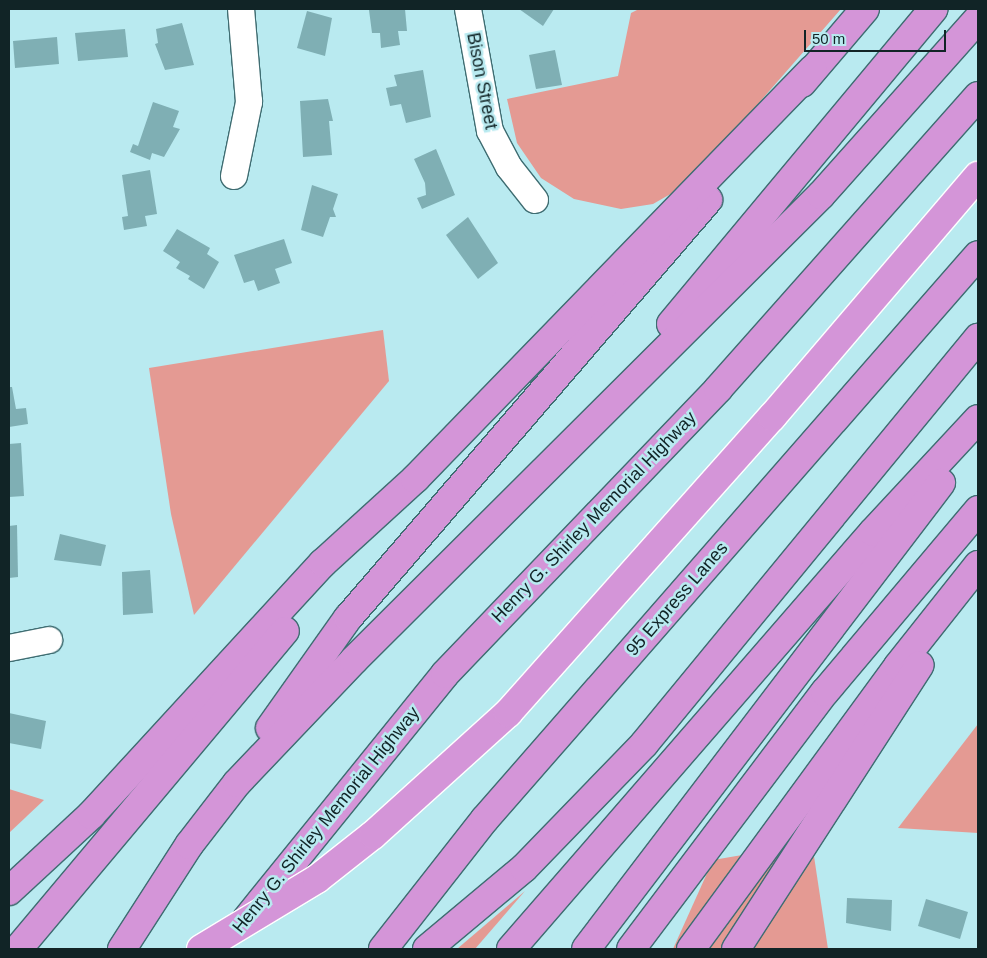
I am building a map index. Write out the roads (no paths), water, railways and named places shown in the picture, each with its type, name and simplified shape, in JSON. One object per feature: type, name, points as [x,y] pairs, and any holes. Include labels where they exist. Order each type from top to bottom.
[{"type":"highway","points":[[122,949],[189,844],[236,783],[280,711],[348,618],[727,178],[813,69],[865,9]]},
{"type":"highway","points":[[552,462],[933,9]]},
{"type":"highway","points":[[236,783],[552,462],[821,195],[978,19]]},
{"type":"highway","points":[[9,891],[91,815],[323,563],[415,479],[813,69]]},
{"type":"highway","name":"Henry G. Shirley Memorial Highway","points":[[222,949],[445,674],[718,389],[978,96]]},
{"type":"highway","points":[[201,949],[278,904],[359,846],[428,790],[508,713],[772,417],[978,176]]},
{"type":"highway","name":"95 Express Lanes","points":[[383,949],[485,819],[978,256]]},
{"type":"highway","points":[[427,949],[524,868],[585,809],[712,663],[978,338]]},
{"type":"highway","points":[[511,949],[873,532],[978,420]]},
{"type":"highway","points":[[586,949],[978,436]]},
{"type":"highway","points":[[18,949],[415,479]]},
{"type":"highway","points":[[631,949],[838,677],[978,510]]},
{"type":"highway","points":[[691,949],[898,666],[978,565]]},
{"type":"highway","points":[[736,949],[978,578]]},
{"type":"street","points":[[234,176],[249,102],[241,9]]},
{"type":"street","name":"Bison Street","points":[[468,9],[490,131],[509,167],[536,200]]},
{"type":"street","points":[[9,648],[50,640]]}]
